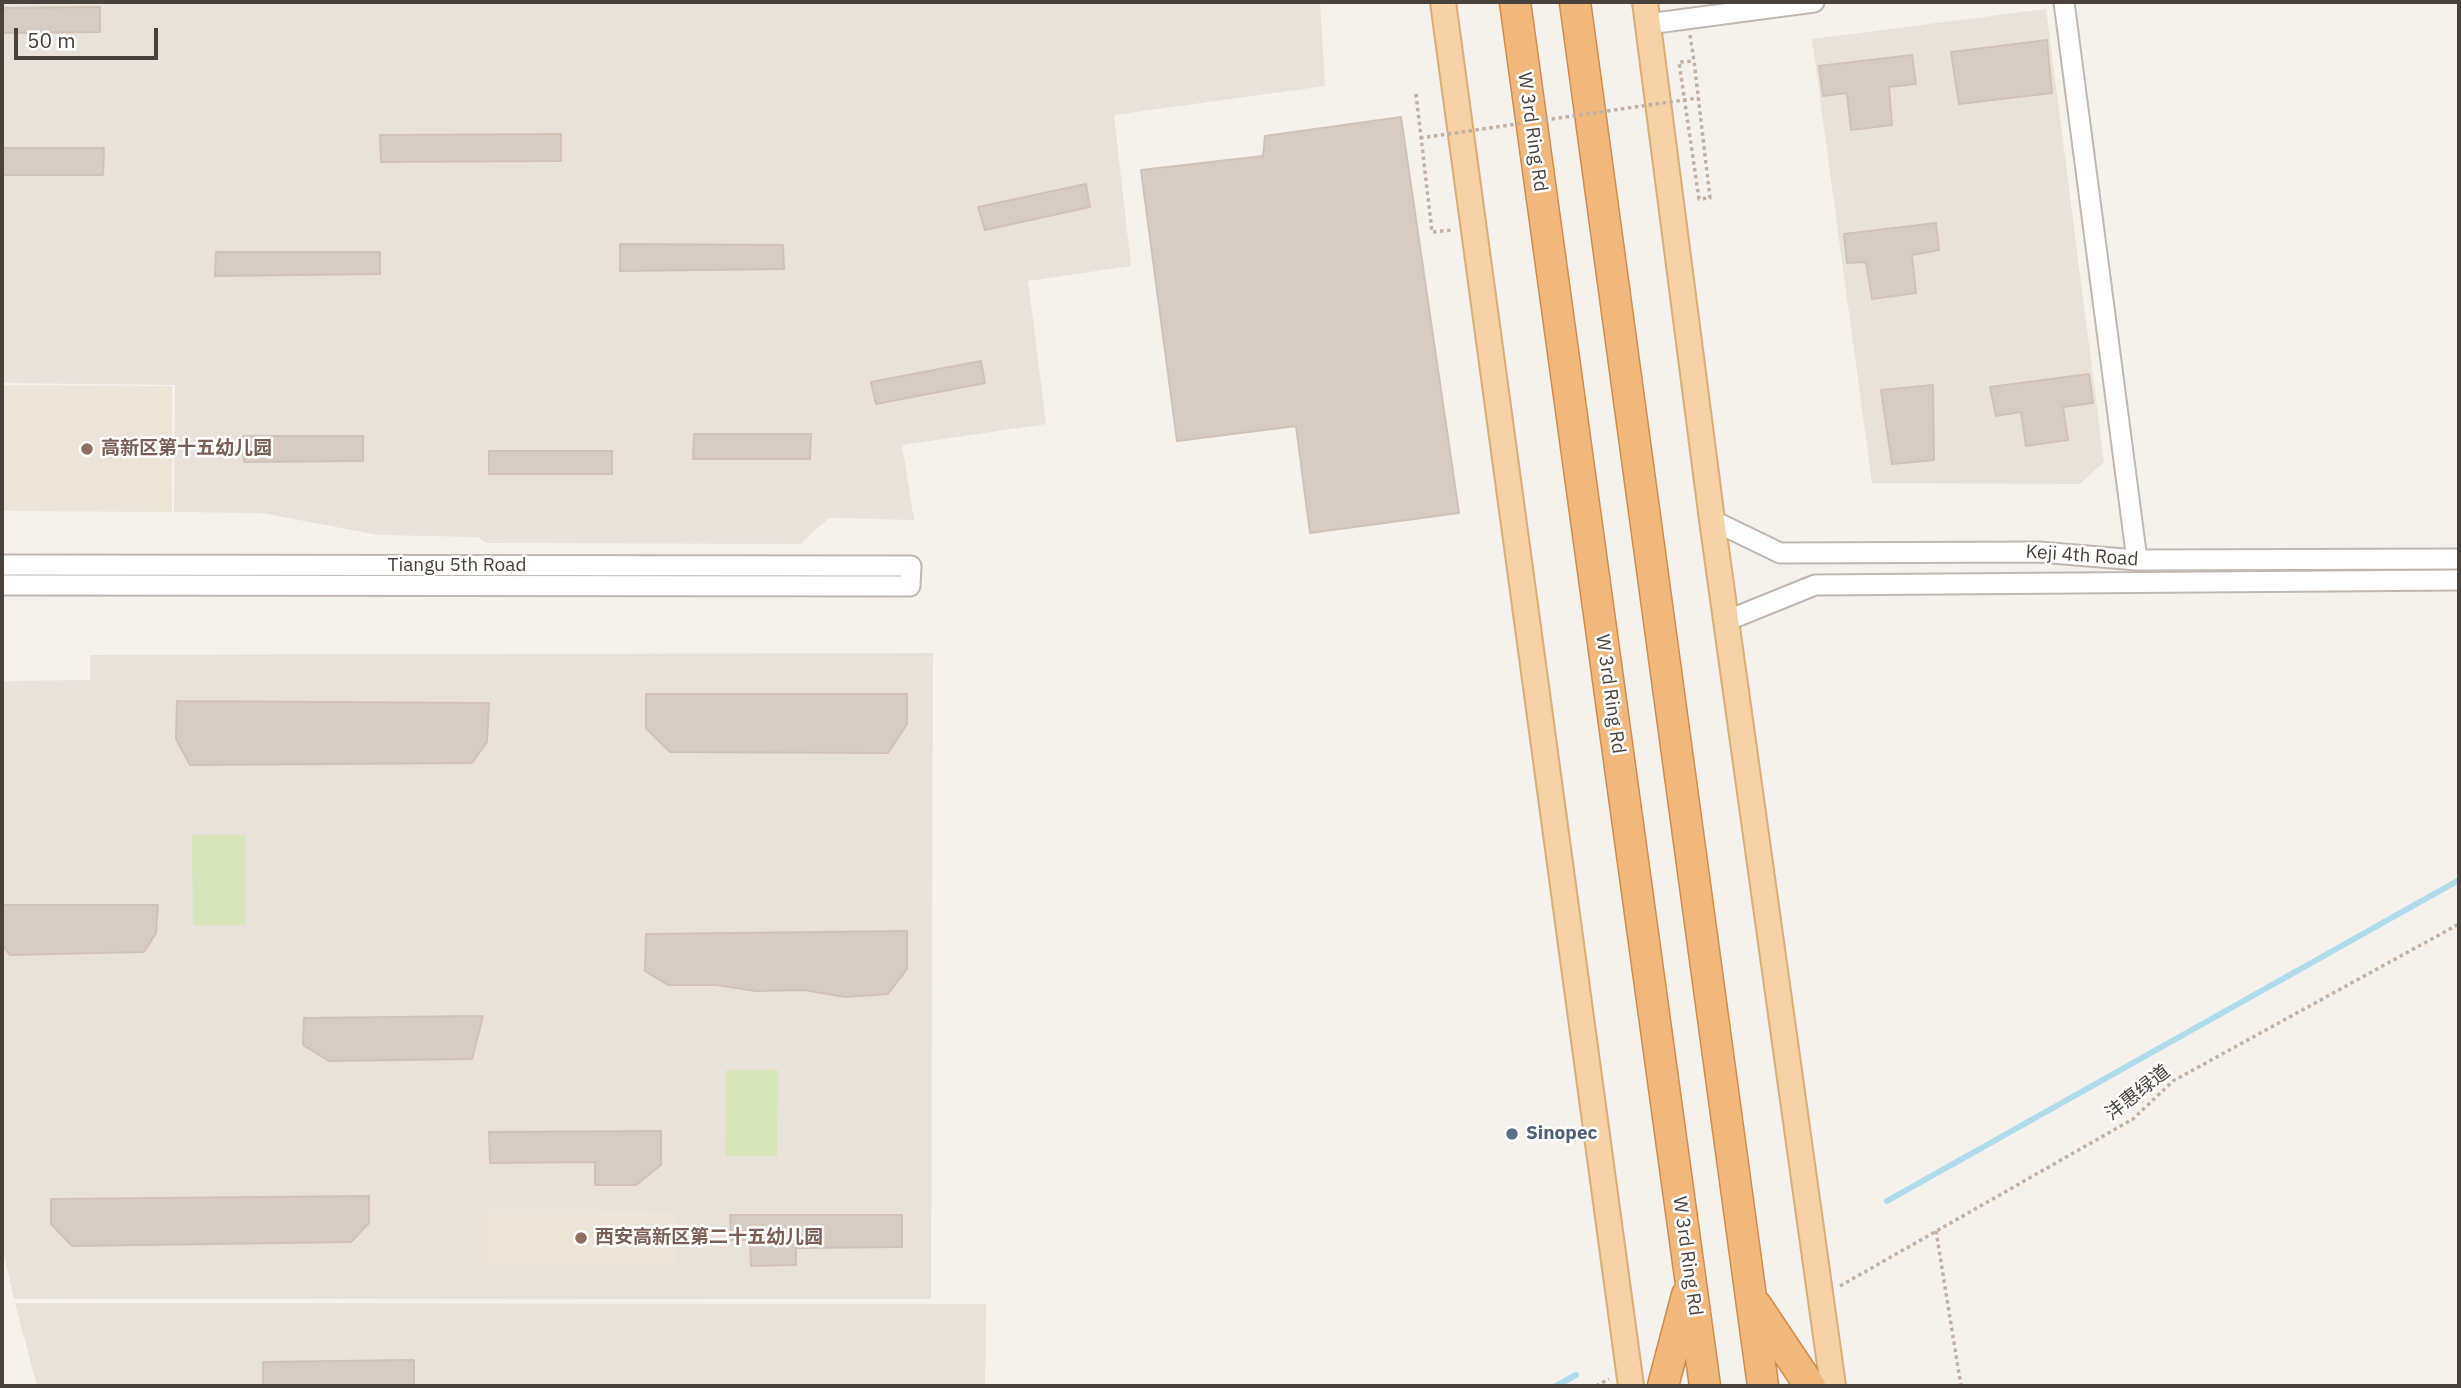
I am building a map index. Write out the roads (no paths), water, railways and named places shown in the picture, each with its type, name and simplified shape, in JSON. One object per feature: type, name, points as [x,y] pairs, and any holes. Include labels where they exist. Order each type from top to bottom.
[{"type":"highway","name":"W 3rd Ring Rd","points":[[1515,2],[1705,1386]]},
{"type":"highway","points":[[1575,2],[1763,1386]]},
{"type":"highway","points":[[1662,1386],[1691,1281]]},
{"type":"highway","points":[[1751,1298],[1810,1386]]},
{"type":"main road","points":[[1443,2],[1631,1386]]},
{"type":"main road","points":[[1646,13],[1712,520],[1833,1386]]},
{"type":"street","points":[[1646,13],[1814,2]]},
{"type":"street","points":[[2064,2],[2137,560]]},
{"type":"street","name":"Keji 4th Road","points":[[1712,520],[1780,553],[2039,552],[2137,560],[2459,559]]},
{"type":"street","name":"Tiangu 5th Road","points":[[2,565],[911,566],[910,586],[2,585]]},
{"type":"street","name":"Keji 4th Road","points":[[1726,621],[1815,585],[2040,586],[2143,580],[2459,580]]},
{"type":"waterway","points":[[1887,1201],[2459,880]]},
{"type":"waterway","points":[[1556,1386],[1576,1375]]},
{"type":"place","name":"高新区第十五幼儿园","points":[[87,449]]},
{"type":"place","name":"Sinopec","points":[[1512,1134]]},
{"type":"place","name":"西安高新区第二十五幼儿园","points":[[581,1238]]}]
